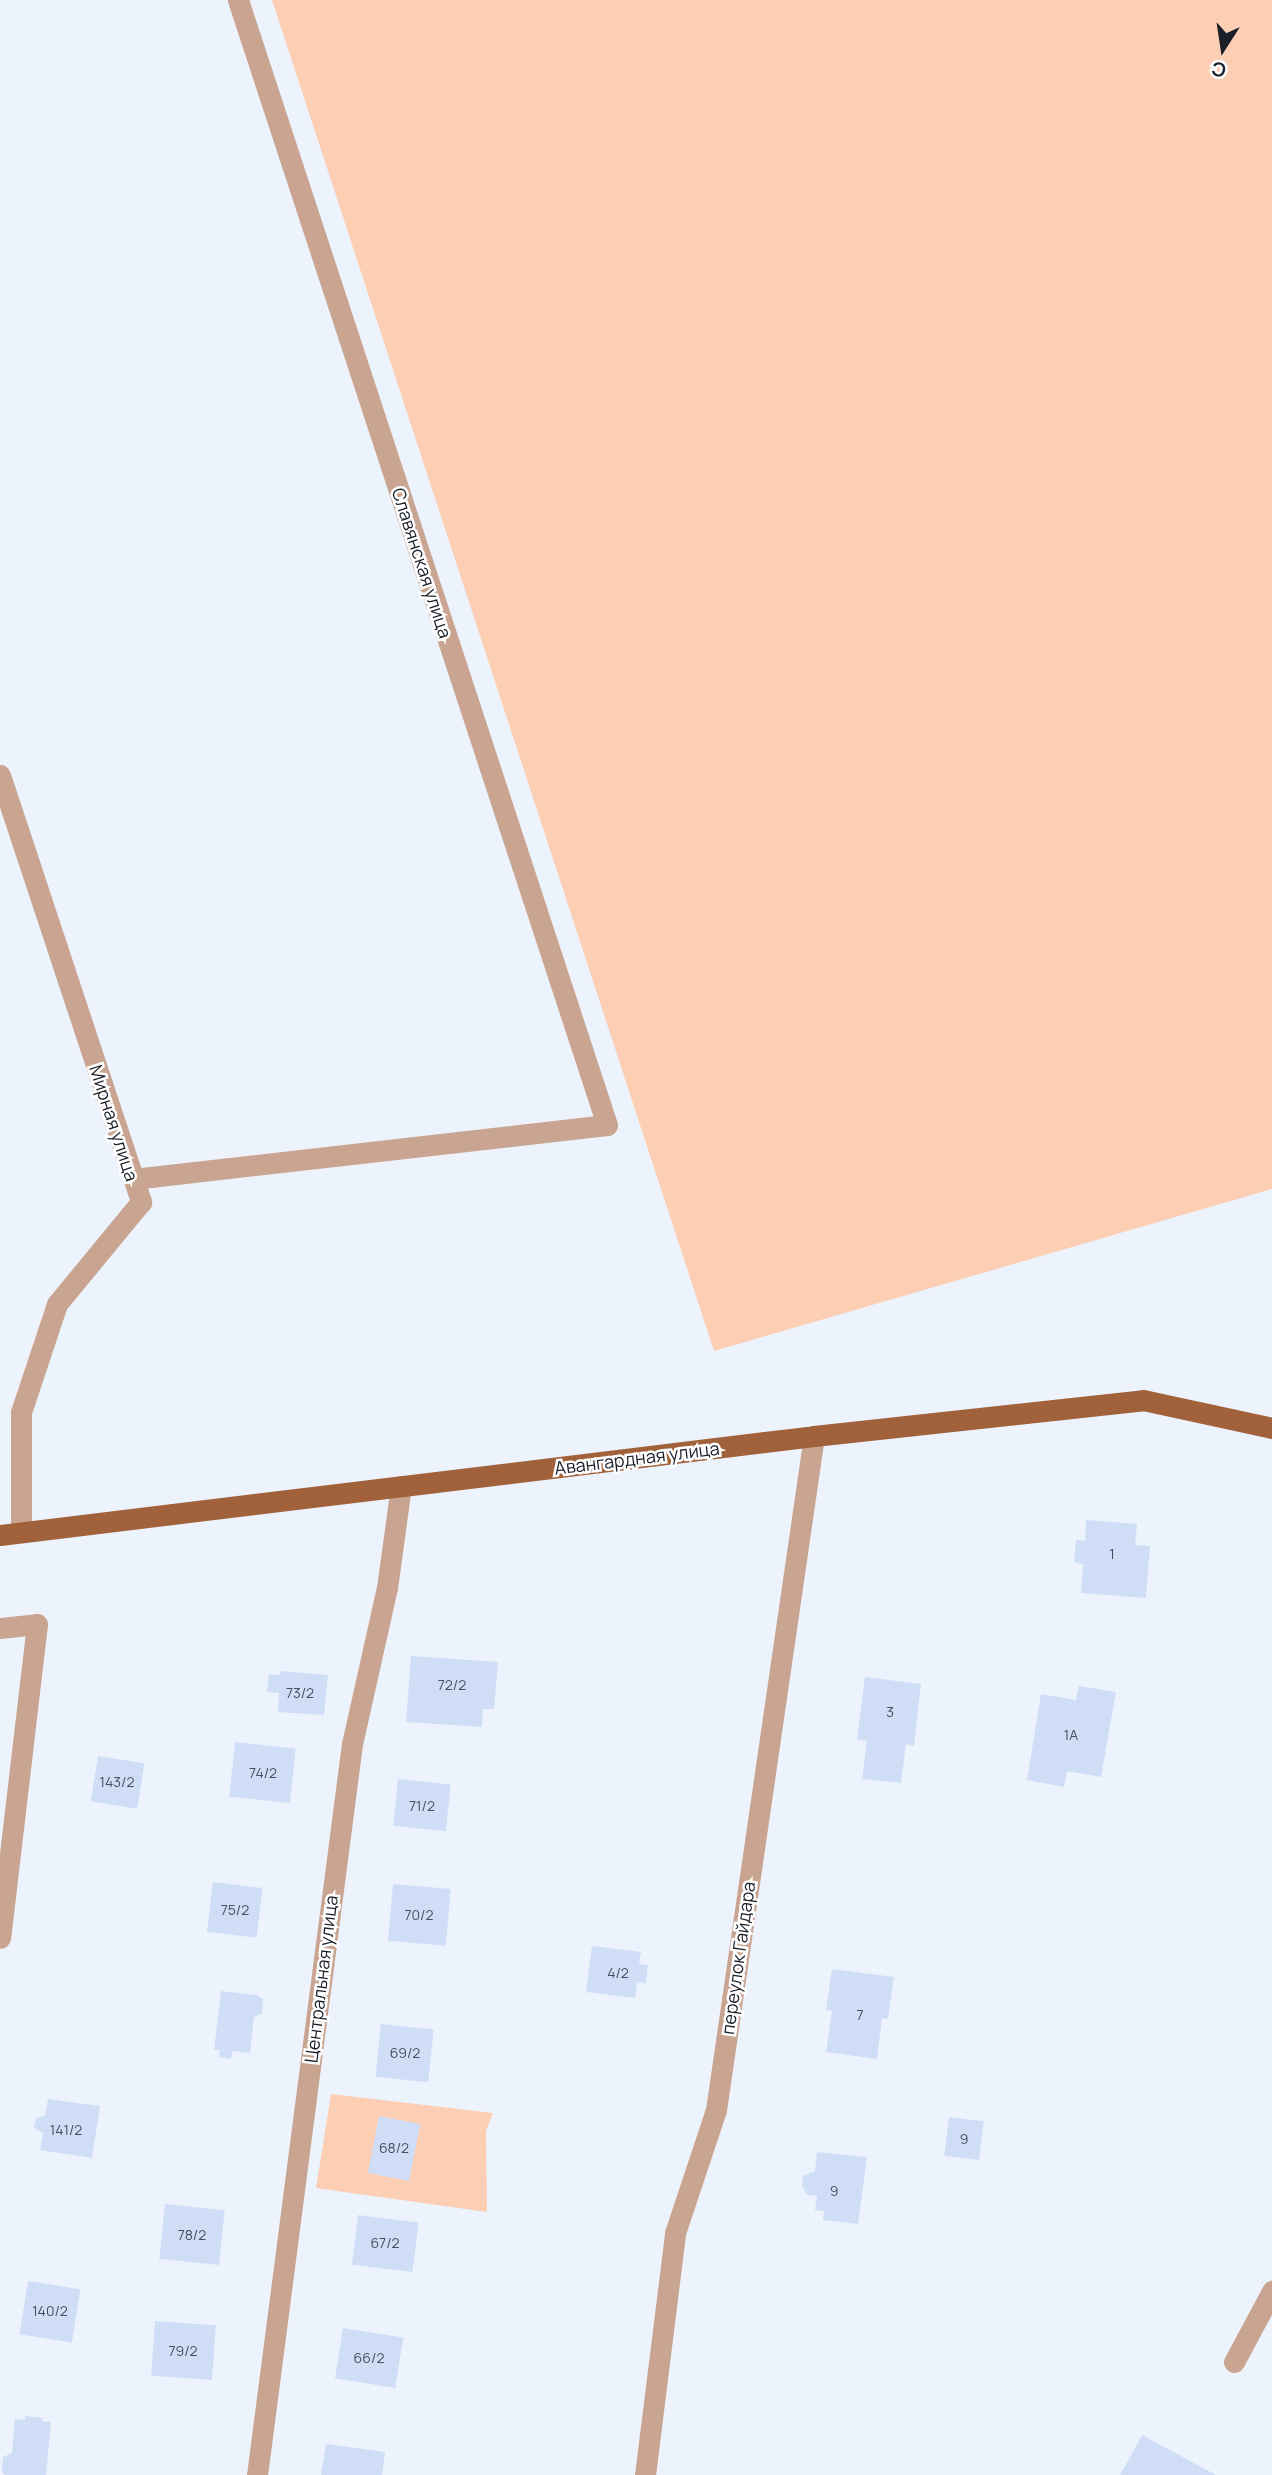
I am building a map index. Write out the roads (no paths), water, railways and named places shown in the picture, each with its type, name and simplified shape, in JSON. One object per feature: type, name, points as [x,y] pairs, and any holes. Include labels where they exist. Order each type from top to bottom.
[{"type":"main road","name":"Авангардная улица","points":[[10,1533],[814,1436],[1143,1400],[1272,1428]]},
{"type":"street","name":"Славянская улица","points":[[133,1179],[607,1125],[238,0]]},
{"type":"street","name":"Мирная улица","points":[[0,775],[141,1202],[57,1304],[21,1412],[10,1533]]},
{"type":"street","name":"переулок Гайдара","points":[[645,2475],[675,2233],[716,2110],[814,1436]]},
{"type":"street","name":"Центральная улица","points":[[257,2475],[352,1744],[387,1588],[401,1486]]},
{"type":"street","points":[[0,1628],[37,1624],[0,1938]]},
{"type":"street","points":[[1234,2362],[1272,2291]]}]
